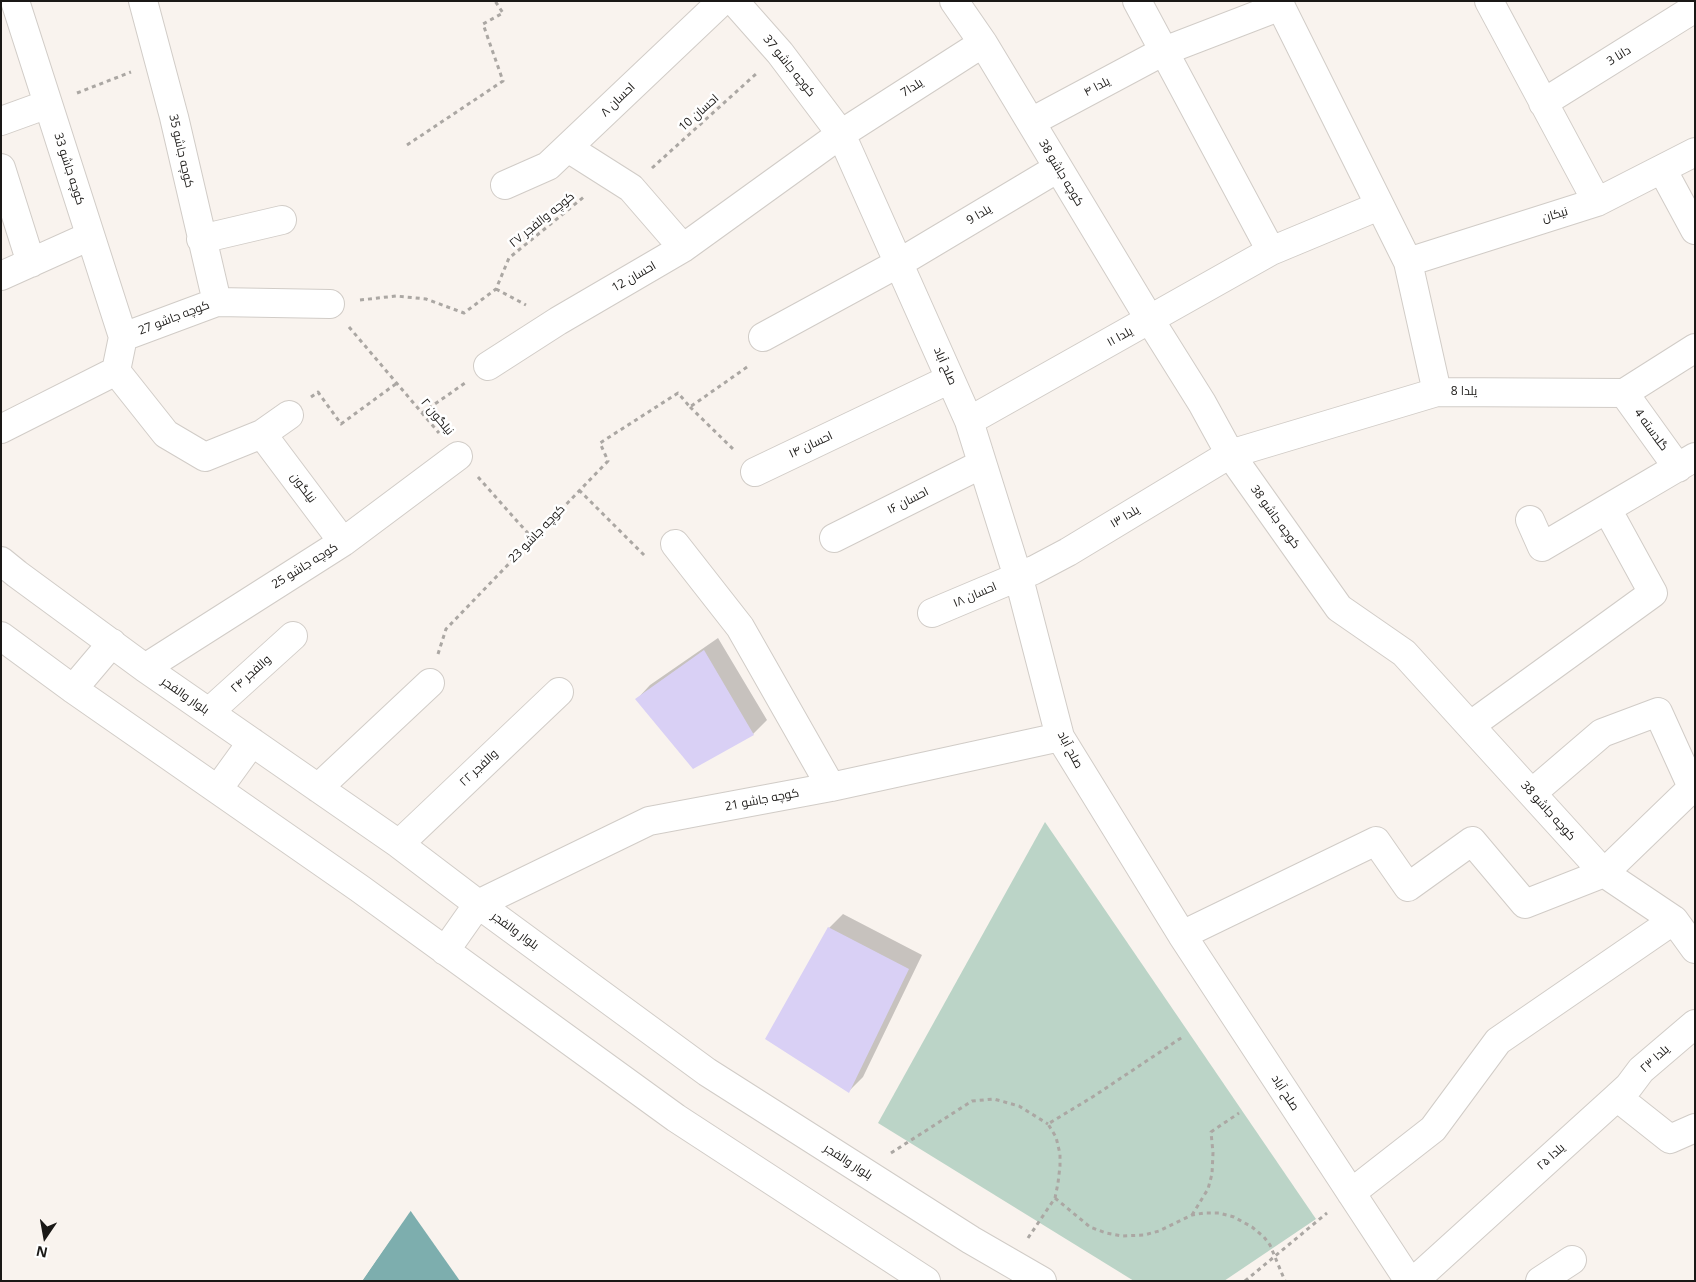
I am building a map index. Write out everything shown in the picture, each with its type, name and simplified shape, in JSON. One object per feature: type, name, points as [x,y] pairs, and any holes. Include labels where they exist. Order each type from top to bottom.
[{"type":"street","name":"کوچه جاشو 33","points":[[15,1],[123,337]]},
{"type":"street","name":"کوچه جاشو 35","points":[[143,1],[174,117],[216,302]]},
{"type":"street","name":"احسان ۸","points":[[505,185],[548,166],[722,1]]},
{"type":"street","name":"کوچه جاشو 37","points":[[734,1],[780,53],[841,134]]},
{"type":"street","name":"کوچه جاشو 38","points":[[954,1],[983,43],[1202,403],[1230,454],[1339,608],[1404,653],[1604,873],[1674,920],[1695,949]]},
{"type":"street","points":[[1137,1],[1271,252]]},
{"type":"street","points":[[1489,1],[1597,202]]},
{"type":"street","points":[[1280,4],[1408,262],[1436,392]]},
{"type":"street","name":"یلدا ۴","points":[[1031,122],[1164,51],[1280,4]]},
{"type":"street","name":"دانا 3","points":[[1543,103],[1695,8]]},
{"type":"street","name":"یلدا7","points":[[841,134],[983,43]]},
{"type":"street","points":[[1,121],[48,104]]},
{"type":"street","name":"احسان 12","points":[[488,366],[558,321],[684,248],[841,134]]},
{"type":"street","name":"صلح آباد","points":[[841,134],[969,421],[1018,577],[1060,737],[1182,936],[1409,1281]]},
{"type":"street","points":[[568,148],[620,181],[684,248]]},
{"type":"street","name":"نیکان","points":[[1408,262],[1597,202],[1695,152]]},
{"type":"street","points":[[1,168],[31,263]]},
{"type":"street","name":"یلدا 9","points":[[763,337],[899,263],[1058,168]]},
{"type":"street","points":[[1662,169],[1695,230]]},
{"type":"street","name":"یلدا ۱۱","points":[[969,421],[1271,252],[1379,206]]},
{"type":"street","points":[[201,239],[282,220]]},
{"type":"street","points":[[1,276],[90,236]]},
{"type":"street","name":"کوچه جاشو 27","points":[[116,371],[123,337],[216,302],[330,304]]},
{"type":"street","points":[[1624,393],[1695,348]]},
{"type":"street","points":[[1,429],[116,371],[166,434],[204,457],[262,434],[289,415]]},
{"type":"street","name":"احسان ۱۴","points":[[755,472],[950,379]]},
{"type":"street","name":"یلدا 8","points":[[1230,454],[1436,392],[1624,393]]},
{"type":"street","name":"گلدسته 4","points":[[1624,393],[1686,462]]},
{"type":"street","name":"نیلگون","points":[[262,434],[343,542]]},
{"type":"street","name":"یلدا ۱۳","points":[[1018,577],[1068,552],[1230,454]]},
{"type":"street","name":"کوچه جاشو 25","points":[[145,668],[343,542],[458,456]]},
{"type":"street","points":[[1530,520],[1542,547],[1686,462]]},
{"type":"street","name":"احسان ۱۶","points":[[834,538],[982,464]]},
{"type":"street","points":[[1471,725],[1652,593],[1607,509]]},
{"type":"street","points":[[675,544],[740,627],[832,787]]},
{"type":"street","name":"بلوار والفجر","points":[[1,561],[145,668],[399,844],[708,1072],[971,1240],[1042,1281]]},
{"type":"street","name":"احسان ۱۸","points":[[932,613],[1018,577]]},
{"type":"street","points":[[1,636],[73,689],[359,888],[676,1118],[926,1281]]},
{"type":"street","name":"والفجر ۲۴","points":[[209,712],[293,636]]},
{"type":"street","points":[[73,689],[112,643]]},
{"type":"street","points":[[318,788],[430,683]]},
{"type":"street","name":"والفجر ۲۲","points":[[399,844],[559,692]]},
{"type":"street","points":[[1182,936],[1376,841],[1408,887],[1472,841],[1525,904],[1604,873],[1694,786],[1658,712],[1602,733],[1532,793]]},
{"type":"street","name":"کوچه جاشو 21","points":[[478,904],[649,821],[832,787],[1060,737]]},
{"type":"street","points":[[218,790],[252,742]]},
{"type":"street","points":[[445,951],[478,904]]},
{"type":"street","points":[[1350,1193],[1433,1129],[1498,1041],[1674,920]]},
{"type":"street","name":"یلدا ۲۳","points":[[1617,1097],[1629,1086],[1641,1070],[1695,1024]]},
{"type":"street","points":[[1617,1097],[1670,1139],[1695,1128]]},
{"type":"street","name":"یلدا ۲۵","points":[[1414,1281],[1617,1097]]},
{"type":"street","points":[[1540,1281],[1572,1260]]},
{"type":"path","points":[[407,145],[503,81],[482,24],[503,13],[495,1]]},
{"type":"path","name":"احسان 10","points":[[620,181],[780,53]]},
{"type":"path","points":[[48,104],[158,62]]},
{"type":"path","name":"کوچه والفجر ۲۷","points":[[330,304],[396,296],[426,299],[464,313],[496,289],[509,258],[620,181]]},
{"type":"path","name":"نیلگون ۲","points":[[330,304],[458,456],[533,539]]},
{"type":"path","points":[[755,472],[690,407],[763,356],[763,337]]},
{"type":"path","points":[[422,413],[488,366]]},
{"type":"path","points":[[289,415],[318,392],[341,424],[396,383]]},
{"type":"path","name":"کوچه جاشو 23","points":[[430,683],[446,629],[608,462],[600,443],[678,393],[690,407]]},
{"type":"path","points":[[579,490],[652,563],[675,544]]},
{"type":"path","points":[[1048,1124],[1184,1036]]},
{"type":"path","points":[[863,1171],[972,1101],[994,1099],[1019,1106],[1048,1124],[1056,1137],[1060,1154],[1060,1166],[1055,1198],[1012,1263]]},
{"type":"path","points":[[1192,1215],[1208,1189],[1212,1174],[1211,1132],[1239,1114]]},
{"type":"path","points":[[1245,1281],[1276,1257],[1350,1193]]},
{"type":"path","points":[[1055,1198],[1090,1227],[1122,1236],[1144,1235],[1159,1231],[1192,1215],[1219,1213],[1234,1217],[1252,1227],[1264,1237],[1276,1257],[1285,1281]]},
{"type":"green space","points":[[1045,822],[1316,1219],[1224,1281],[1134,1281],[878,1123]]},
{"type":"water","points":[[410,1210],[460,1281],[362,1281]]},
{"type":"pier","points":[[410,1207],[412,1209],[362,1281],[359,1281]]},
{"type":"building","points":[[704,650],[754,735],[693,769],[635,699]]},
{"type":"building","points":[[828,927],[909,969],[849,1093],[765,1039]]}]
